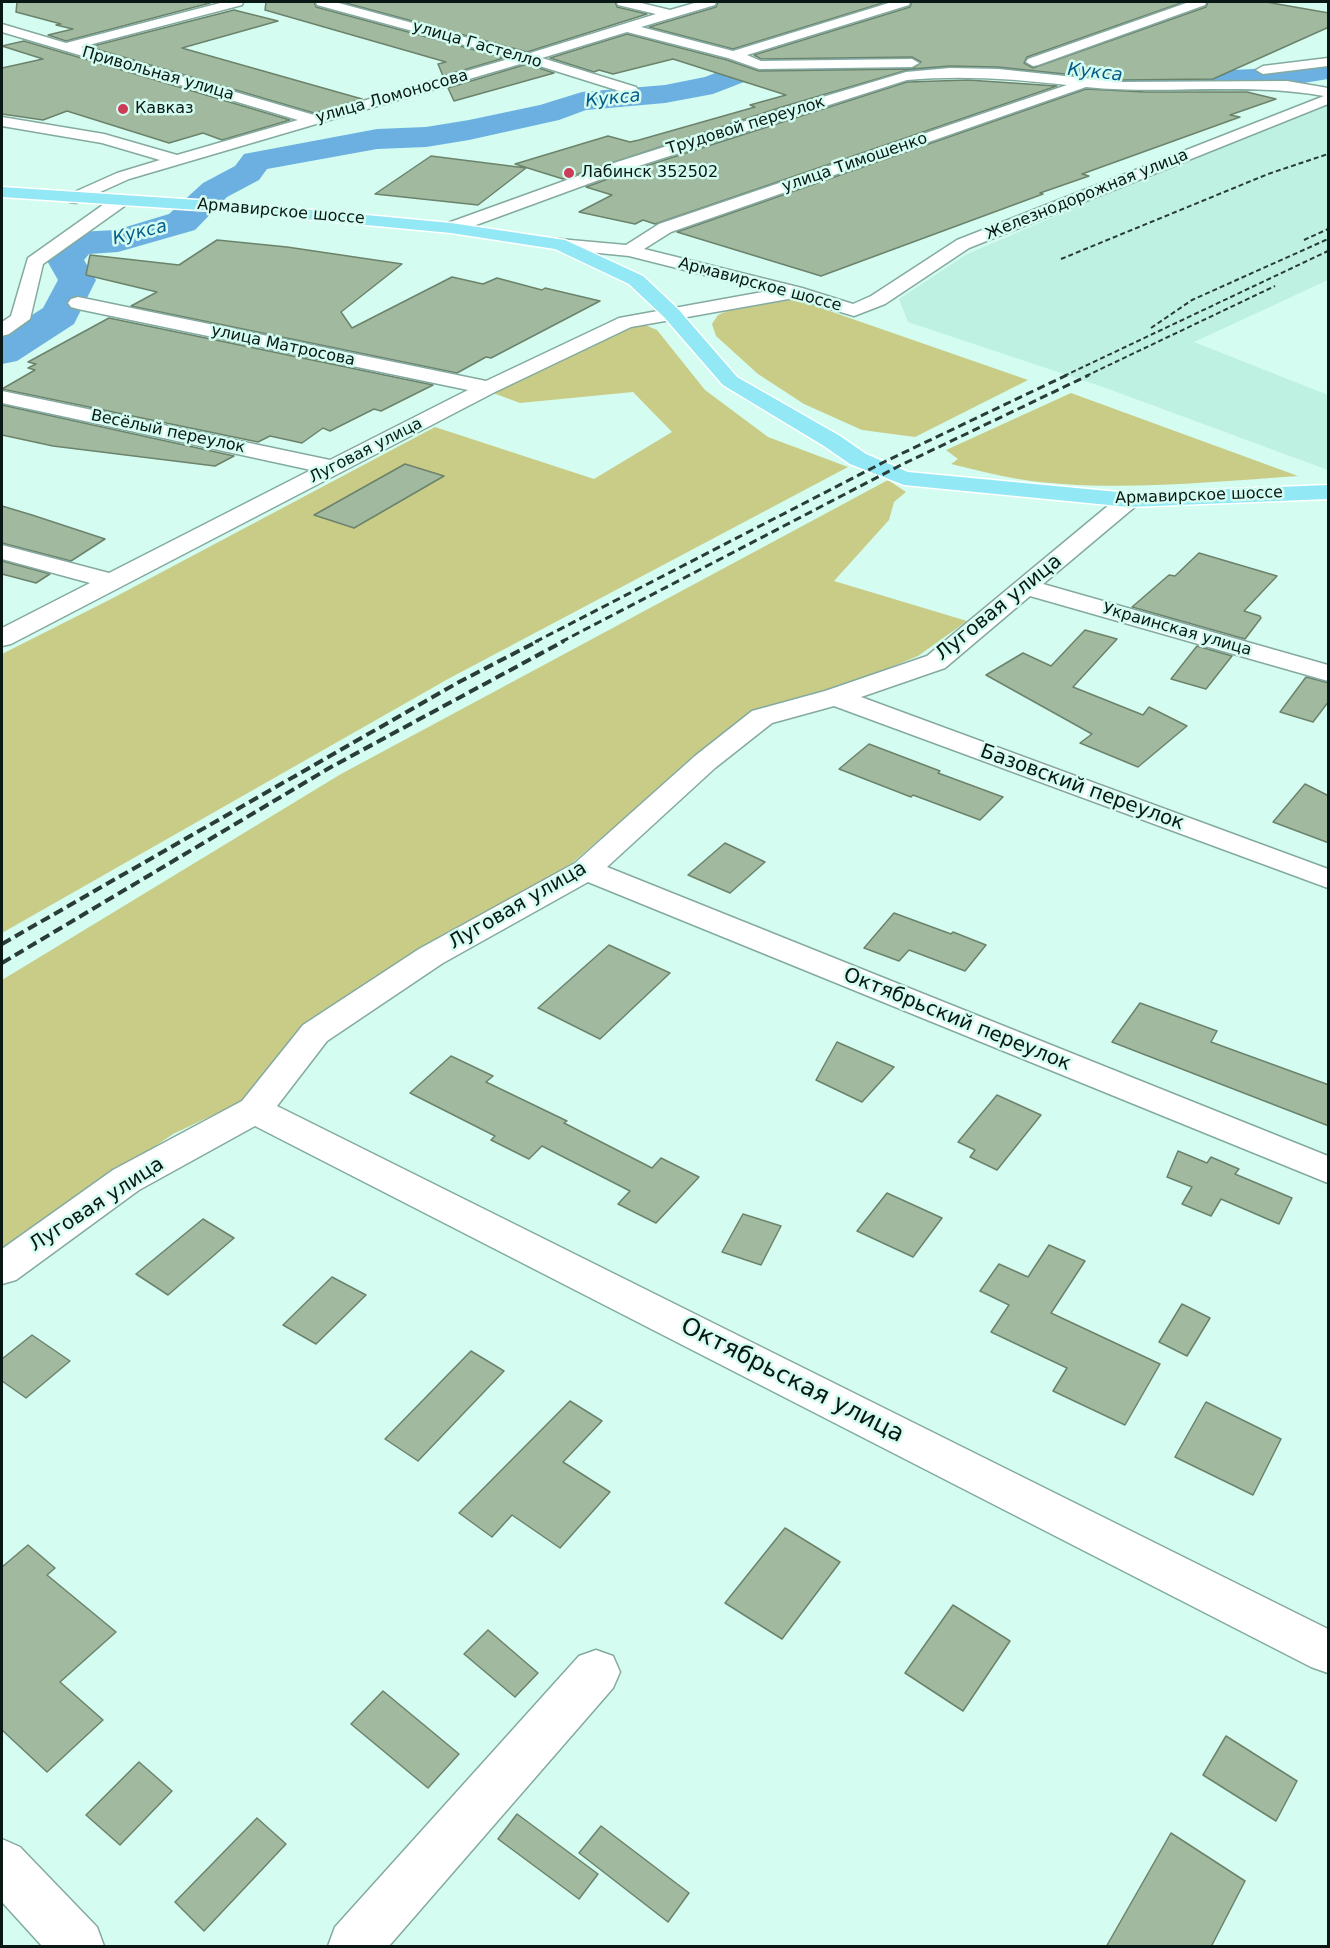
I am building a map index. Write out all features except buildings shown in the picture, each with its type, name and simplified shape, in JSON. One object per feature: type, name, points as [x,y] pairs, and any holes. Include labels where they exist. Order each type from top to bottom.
[{"type":"main road","name":"Армавирское шоссе","points":[[2,193],[228,207],[451,228],[559,244],[636,280],[671,313],[730,381],[832,441],[858,459],[904,478],[1129,500],[1329,492]]},
{"type":"street","points":[[65,47],[237,2]]},
{"type":"street","name":"улица Гастелло","points":[[322,2],[527,58],[631,90]]},
{"type":"street","points":[[623,2],[671,14]]},
{"type":"street","name":"улица Ломоносова","points":[[76,198],[123,176],[710,2]]},
{"type":"street","points":[[733,55],[904,2]]},
{"type":"street","points":[[1033,62],[1200,2]]},
{"type":"street","name":"Привольная улица","points":[[2,28],[314,120]]},
{"type":"street","points":[[628,28],[733,55],[759,65],[1033,62],[1118,73],[1253,71],[1329,62]]},
{"type":"street","name":"Трудовой переулок","points":[[451,228],[514,203],[648,156],[906,76],[950,72],[998,73],[1122,86],[1287,85],[1329,92]]},
{"type":"street","name":"улица Тимошенко","points":[[629,251],[665,228],[1085,83]]},
{"type":"street","name":"Железнодорожная улица","points":[[854,309],[878,300],[963,244],[1329,99]]},
{"type":"street","points":[[43,128],[71,119]]},
{"type":"street","points":[[2,122],[104,139],[177,160]]},
{"type":"street","points":[[104,139],[109,122]]},
{"type":"street","points":[[2,330],[20,319],[34,262],[120,201]]},
{"type":"street","name":"Армавирское шоссе","points":[[559,244],[629,251],[854,309]]},
{"type":"street","name":"Луговая улица","points":[[2,638],[488,388],[626,322],[795,292]]},
{"type":"street","name":"улица Матросова","points":[[78,303],[488,388]]},
{"type":"street","name":"Весёлый переулок","points":[[2,397],[334,468]]},
{"type":"street","name":"Луговая улица","points":[[2,1269],[126,1180],[255,1110],[315,1033],[432,957],[586,870],[705,762],[762,717],[835,697],[936,662],[1129,500]]},
{"type":"street","points":[[2,552],[111,581]]},
{"type":"street","name":"Украинская улица","points":[[1025,587],[1329,673]]},
{"type":"street","name":"Базовский переулок","points":[[835,697],[1329,879]]},
{"type":"street","name":"Октябрьский переулок","points":[[586,870],[1329,1170]]},
{"type":"street","name":"Октябрьская улица","points":[[255,1110],[1329,1652]]},
{"type":"street","points":[[354,1947],[596,1672]]},
{"type":"street","points":[[2,1865],[78,1947]]},
{"type":"shaded area","points":[[1328,105],[1328,280],[1194,342],[1328,395],[1328,470],[1103,387],[908,322],[899,299],[967,254],[1168,168]]},
{"type":"green space","points":[[795,299],[1028,380],[915,437],[862,430],[804,404],[758,374],[716,336],[712,324],[718,315],[727,311]]},
{"type":"green space","points":[[645,325],[657,330],[705,390],[768,437],[848,467],[448,679],[2,933],[2,654],[113,598],[435,427],[594,479],[672,432],[633,392],[520,403],[493,393],[628,327]]},
{"type":"green space","points":[[1071,393],[1298,476],[1158,485],[1086,485],[1018,479],[951,464],[958,459],[946,450]]},
{"type":"green space","points":[[888,480],[906,492],[894,502],[889,520],[834,581],[967,621],[918,656],[841,688],[767,706],[757,711],[690,762],[572,863],[419,952],[243,1101],[173,1134],[2,1251],[2,980],[341,774]]},
{"type":"waterway","name":"Кукса","points":[[2,352],[60,315],[77,280],[65,259],[78,243],[118,241],[182,222],[215,190],[247,173],[256,161],[377,139],[426,137],[469,130],[548,113],[582,101],[665,94],[713,85],[736,74],[776,67],[1027,65],[1103,76],[1145,78],[1285,77],[1328,70]]},
{"type":"railway","points":[[1061,259],[1268,174],[1328,154]]},
{"type":"railway","points":[[1304,240],[1328,229]]},
{"type":"railway","points":[[1151,328],[1192,300],[1328,239]]},
{"type":"railway","points":[[1064,376],[1328,251]]},
{"type":"railway","points":[[1086,376],[1275,286]]},
{"type":"railway","points":[[535,642],[886,461],[1067,375]]},
{"type":"railway","points":[[561,642],[899,466],[1089,375]]},
{"type":"railway","points":[[2,944],[459,682],[538,641]]},
{"type":"railway","points":[[2,963],[331,767],[564,641]]},
{"type":"place","name":"Кавказ","points":[[123,109]]},
{"type":"place","name":"Лабинск 352502","points":[[569,173]]}]
